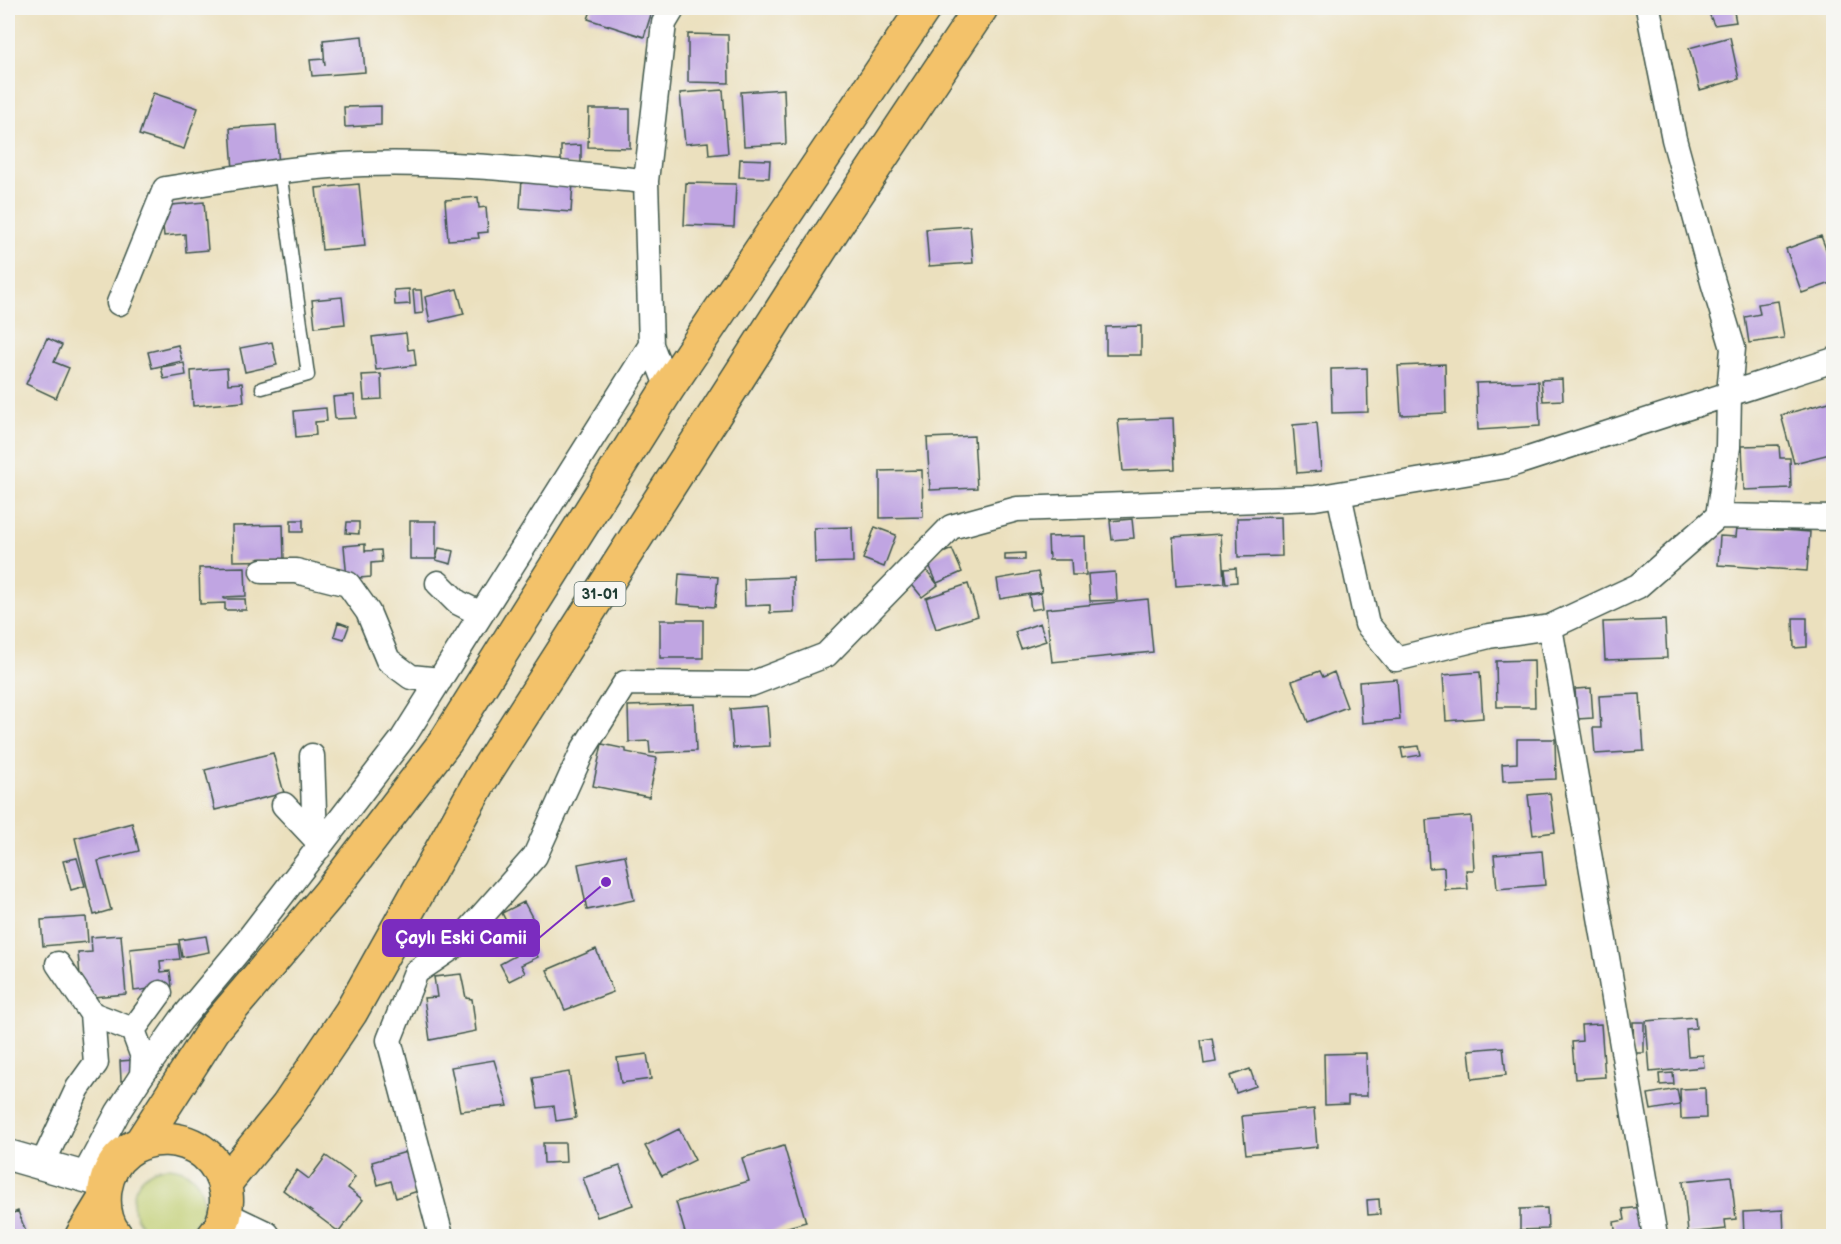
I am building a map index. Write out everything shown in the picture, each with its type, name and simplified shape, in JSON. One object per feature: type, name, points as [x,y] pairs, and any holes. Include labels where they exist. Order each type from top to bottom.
[{"type":"highway","name":"31-01","points":[[140,1144],[214,1029],[328,895],[446,741],[668,388],[924,8]]},
{"type":"highway","name":"31-01","points":[[225,1183],[287,1107],[351,1012],[480,781],[836,225],[981,8]]},
{"type":"highway","points":[[82,1236],[98,1186],[125,1153],[140,1144],[157,1139],[174,1139],[191,1144],[206,1154],[218,1167],[225,1183],[227,1200],[219,1227]]},
{"type":"highway","points":[[98,1186],[106,1217],[116,1236]]},
{"type":"street","points":[[668,388],[651,345],[646,181],[664,23],[673,8]]},
{"type":"street","points":[[1339,494],[1367,624],[1396,659],[1489,636],[1550,627],[1638,586],[1718,516],[1728,447],[1733,348],[1674,139],[1648,8]]},
{"type":"street","points":[[119,303],[165,189],[280,171],[364,164],[463,165],[646,181]]},
{"type":"street","points":[[8,1155],[98,1186],[118,1112],[142,1075],[181,1020],[246,942],[317,843],[403,738],[651,345]]},
{"type":"street","points":[[441,1236],[389,1040],[416,972],[456,945],[535,856],[583,750],[625,682],[751,684],[826,655],[951,527],[1017,509],[1315,498],[1507,466],[1833,360]]},
{"type":"street","points":[[1718,516],[1833,518]]},
{"type":"street","points":[[262,571],[296,571],[348,584],[368,612],[388,660],[411,677],[440,680]]},
{"type":"street","points":[[438,583],[457,602],[481,614]]},
{"type":"street","points":[[1550,627],[1655,1236]]},
{"type":"street","points":[[312,756],[317,843]]},
{"type":"street","points":[[284,805],[317,843]]},
{"type":"street","points":[[42,1165],[78,1088],[96,1063],[92,1014],[58,964]]},
{"type":"street","points":[[133,1030],[160,993]]},
{"type":"street","points":[[92,1014],[133,1030],[143,1057],[142,1075]]},
{"type":"street","points":[[219,1227],[265,1236]]},
{"type":"lane","points":[[262,388],[308,375],[280,171]]},
{"type":"green space","points":[[168,1167],[187,1173],[197,1183],[203,1202],[197,1221],[187,1231],[168,1237],[149,1231],[139,1221],[133,1202],[139,1183],[149,1173]]},
{"type":"building","points":[[592,8],[653,8],[644,37],[588,19]]},
{"type":"building","points":[[1696,8],[1744,8],[1734,12],[1736,22],[1714,25],[1708,11],[1698,13]]},
{"type":"building","points":[[688,34],[728,35],[729,83],[688,82]]},
{"type":"building","points":[[362,36],[365,72],[312,76],[310,60],[324,59],[325,66],[323,40]]},
{"type":"building","points":[[1730,37],[1739,79],[1700,90],[1689,48]]},
{"type":"building","points":[[784,89],[786,144],[744,146],[741,92]]},
{"type":"building","points":[[723,90],[728,153],[709,155],[708,142],[685,144],[680,93]]},
{"type":"building","points":[[153,93],[198,108],[184,149],[139,135]]},
{"type":"building","points":[[381,106],[381,125],[345,127],[344,107]]},
{"type":"building","points":[[589,109],[630,109],[630,148],[588,147]]},
{"type":"building","points":[[276,125],[279,167],[233,170],[230,128]]},
{"type":"building","points":[[581,145],[581,164],[561,164],[561,146]]},
{"type":"building","points":[[740,159],[770,160],[769,178],[739,177]]},
{"type":"building","points":[[522,179],[573,182],[571,212],[520,208]]},
{"type":"building","points":[[686,183],[736,184],[734,227],[684,225]]},
{"type":"building","points":[[359,184],[365,246],[322,250],[316,188]]},
{"type":"building","points":[[478,197],[479,208],[486,207],[488,232],[478,233],[479,238],[448,240],[445,200]]},
{"type":"building","points":[[204,202],[208,250],[186,252],[185,234],[164,236],[161,206]]},
{"type":"building","points":[[970,226],[973,263],[929,266],[926,229]]},
{"type":"building","points":[[1821,236],[1834,270],[1834,282],[1802,293],[1786,249]]},
{"type":"building","points":[[409,289],[410,304],[395,305],[394,290]]},
{"type":"building","points":[[457,289],[464,314],[430,322],[425,297]]},
{"type":"building","points":[[413,290],[421,290],[423,313],[415,314]]},
{"type":"building","points":[[342,297],[345,324],[315,327],[312,300]]},
{"type":"building","points":[[1778,301],[1784,338],[1749,343],[1745,317],[1760,314],[1758,304]]},
{"type":"building","points":[[1141,326],[1141,355],[1106,355],[1106,327]]},
{"type":"building","points":[[406,333],[408,350],[414,349],[416,365],[376,370],[372,337]]},
{"type":"building","points":[[47,338],[62,345],[54,362],[69,368],[56,398],[26,384]]},
{"type":"building","points":[[272,342],[277,365],[245,372],[240,348]]},
{"type":"building","points":[[178,345],[182,361],[152,368],[148,352]]},
{"type":"building","points":[[184,363],[186,375],[164,379],[161,367]]},
{"type":"building","points":[[1445,364],[1446,413],[1401,415],[1398,366]]},
{"type":"building","points":[[227,368],[228,384],[242,383],[244,402],[193,406],[191,371]]},
{"type":"building","points":[[1367,368],[1368,412],[1332,413],[1331,369]]},
{"type":"building","points":[[381,374],[382,399],[364,400],[362,375]]},
{"type":"building","points":[[1562,379],[1563,400],[1543,401],[1541,380]]},
{"type":"building","points":[[1538,381],[1540,426],[1478,430],[1476,383]]},
{"type":"building","points":[[354,395],[356,418],[335,419],[333,397]]},
{"type":"building","points":[[1833,401],[1834,423],[1828,424],[1834,453],[1794,463],[1781,415]]},
{"type":"building","points":[[326,408],[327,421],[315,422],[316,435],[296,437],[294,411]]},
{"type":"building","points":[[1173,418],[1175,469],[1123,471],[1118,420]]},
{"type":"building","points":[[1317,423],[1321,471],[1297,473],[1293,425]]},
{"type":"building","points":[[974,436],[977,488],[930,490],[927,438]]},
{"type":"building","points":[[1779,445],[1780,458],[1790,458],[1791,488],[1744,490],[1742,446]]},
{"type":"building","points":[[922,470],[923,517],[880,518],[880,471]]},
{"type":"building","points":[[1281,517],[1282,556],[1238,557],[1237,518]]},
{"type":"building","points":[[1132,519],[1134,538],[1112,540],[1110,521]]},
{"type":"building","points":[[291,520],[303,520],[303,532],[291,532]]},
{"type":"building","points":[[410,521],[436,521],[436,559],[410,559]]},
{"type":"building","points":[[347,522],[359,522],[359,534],[346,533]]},
{"type":"building","points":[[283,525],[284,560],[233,561],[232,526]]},
{"type":"building","points":[[852,527],[853,562],[815,563],[814,528]]},
{"type":"building","points":[[875,527],[896,535],[884,567],[863,559]]},
{"type":"building","points":[[1737,527],[1810,532],[1807,571],[1718,565],[1720,536],[1736,537]]},
{"type":"building","points":[[1221,534],[1224,583],[1176,586],[1173,537]]},
{"type":"building","points":[[1085,536],[1086,575],[1072,575],[1071,560],[1049,560],[1048,537]]},
{"type":"building","points":[[365,544],[365,551],[381,550],[382,562],[371,563],[371,577],[347,579],[344,546]]},
{"type":"building","points":[[439,548],[454,551],[451,564],[436,560]]},
{"type":"building","points":[[952,549],[962,572],[937,583],[927,560]]},
{"type":"building","points":[[1025,553],[1025,560],[1005,560],[1005,554]]},
{"type":"building","points":[[245,567],[246,596],[224,597],[224,599],[245,599],[246,610],[225,610],[225,603],[200,604],[199,568]]},
{"type":"building","points":[[925,568],[938,585],[922,597],[909,581]]},
{"type":"building","points":[[1236,568],[1237,582],[1226,583],[1224,569]]},
{"type":"building","points":[[1038,572],[1042,592],[1000,599],[997,579]]},
{"type":"building","points":[[1115,572],[1117,600],[1090,601],[1088,574]]},
{"type":"building","points":[[679,574],[718,577],[715,607],[677,604]]},
{"type":"building","points":[[793,577],[794,612],[770,613],[770,605],[745,606],[744,579]]},
{"type":"building","points":[[968,584],[978,616],[936,629],[926,598]]},
{"type":"building","points":[[1041,593],[1043,608],[1031,610],[1029,595]]},
{"type":"building","points":[[1148,599],[1153,652],[1052,662],[1046,609]]},
{"type":"building","points":[[1793,618],[1807,618],[1807,647],[1794,648]]},
{"type":"building","points":[[660,620],[703,620],[703,658],[660,658]]},
{"type":"building","points":[[1665,620],[1667,658],[1605,660],[1603,622]]},
{"type":"building","points":[[338,622],[349,626],[344,639],[334,636]]},
{"type":"building","points":[[1040,623],[1046,641],[1021,649],[1015,632]]},
{"type":"building","points":[[1534,660],[1535,707],[1497,707],[1496,661]]},
{"type":"building","points":[[1320,671],[1323,677],[1334,672],[1347,707],[1308,722],[1292,681]]},
{"type":"building","points":[[1480,672],[1483,718],[1446,721],[1443,675]]},
{"type":"building","points":[[1397,679],[1400,720],[1362,723],[1359,682]]},
{"type":"building","points":[[1591,688],[1593,718],[1577,719],[1575,689]]},
{"type":"building","points":[[1640,694],[1644,751],[1595,754],[1593,728],[1601,728],[1599,696]]},
{"type":"building","points":[[694,704],[696,751],[650,753],[649,741],[629,742],[628,706]]},
{"type":"building","points":[[767,706],[770,746],[733,748],[730,709]]},
{"type":"building","points":[[1517,739],[1555,739],[1556,779],[1503,781],[1502,764],[1517,763]]},
{"type":"building","points":[[602,744],[626,749],[626,752],[657,758],[649,797],[593,786]]},
{"type":"building","points":[[1419,746],[1421,755],[1403,758],[1401,748]]},
{"type":"building","points":[[273,753],[284,793],[215,810],[205,770]]},
{"type":"building","points":[[1550,793],[1555,832],[1533,835],[1528,795]]},
{"type":"building","points":[[1471,816],[1474,870],[1466,870],[1468,889],[1445,890],[1444,867],[1429,868],[1426,820]]},
{"type":"building","points":[[132,823],[139,851],[98,861],[111,910],[94,915],[75,838]]},
{"type":"building","points":[[1542,851],[1545,885],[1497,889],[1494,855]]},
{"type":"building","points":[[625,855],[634,900],[587,910],[578,864]]},
{"type":"building","points":[[77,858],[85,886],[71,890],[63,861]]},
{"type":"building","points":[[524,902],[535,923],[523,929],[538,957],[521,965],[525,973],[509,981],[500,964],[515,956],[511,947],[496,955],[486,936],[508,925],[502,913]]},
{"type":"building","points":[[86,917],[88,942],[43,946],[41,920]]},
{"type":"building","points":[[121,935],[126,994],[82,998],[78,953],[92,952],[91,937]]},
{"type":"building","points":[[206,936],[209,952],[182,957],[179,940]]},
{"type":"building","points":[[178,944],[180,959],[160,961],[161,972],[170,971],[172,986],[134,991],[130,949]]},
{"type":"building","points":[[596,949],[613,992],[565,1010],[547,970]]},
{"type":"building","points":[[461,974],[466,998],[472,999],[476,1031],[430,1040],[424,998],[437,997],[434,977]]},
{"type":"building","points":[[1695,1017],[1696,1028],[1686,1029],[1688,1056],[1703,1055],[1704,1067],[1650,1072],[1646,1021]]},
{"type":"building","points":[[1633,1022],[1644,1022],[1644,1053],[1634,1053]]},
{"type":"building","points":[[1601,1024],[1605,1077],[1575,1079],[1572,1042],[1582,1041],[1581,1025]]},
{"type":"building","points":[[1212,1038],[1216,1062],[1204,1064],[1201,1040]]},
{"type":"building","points":[[1503,1047],[1506,1075],[1472,1079],[1469,1050]]},
{"type":"building","points":[[1366,1053],[1367,1096],[1348,1096],[1348,1104],[1325,1105],[1324,1054]]},
{"type":"building","points":[[647,1054],[651,1079],[621,1083],[617,1058]]},
{"type":"building","points":[[133,1060],[134,1080],[121,1081],[120,1061]]},
{"type":"building","points":[[494,1060],[508,1106],[460,1111],[451,1067]]},
{"type":"building","points":[[1250,1069],[1256,1086],[1236,1093],[1230,1076]]},
{"type":"building","points":[[569,1072],[576,1118],[556,1121],[554,1106],[538,1108],[533,1078]]},
{"type":"building","points":[[1673,1073],[1674,1084],[1660,1085],[1659,1074]]},
{"type":"building","points":[[1705,1088],[1706,1118],[1681,1119],[1680,1089]]},
{"type":"building","points":[[1677,1089],[1680,1105],[1651,1110],[1648,1094]]},
{"type":"building","points":[[1314,1109],[1317,1147],[1246,1154],[1242,1116]]},
{"type":"building","points":[[679,1129],[695,1160],[662,1176],[645,1146]]},
{"type":"building","points":[[543,1143],[565,1143],[566,1162],[544,1163]]},
{"type":"building","points":[[784,1146],[806,1222],[756,1236],[686,1236],[676,1202],[749,1181],[742,1158]]},
{"type":"building","points":[[406,1152],[418,1191],[396,1198],[391,1181],[378,1185],[372,1162]]},
{"type":"building","points":[[326,1156],[355,1177],[348,1188],[363,1200],[339,1232],[283,1190],[297,1170],[309,1179]]},
{"type":"building","points":[[620,1166],[633,1205],[597,1217],[583,1178]]},
{"type":"building","points":[[1731,1176],[1736,1219],[1725,1220],[1726,1229],[1688,1233],[1683,1181]]},
{"type":"building","points":[[1379,1199],[1380,1214],[1368,1215],[1367,1200]]},
{"type":"building","points":[[1643,1207],[1646,1231],[1640,1232],[1641,1236],[1616,1236],[1614,1222],[1625,1220],[1623,1209]]},
{"type":"building","points":[[1547,1208],[1548,1229],[1520,1230],[1520,1209]]},
{"type":"building","points":[[1783,1210],[1784,1236],[1744,1236],[1743,1212]]},
{"type":"building","points":[[18,1211],[26,1232],[8,1236],[8,1215]]},
{"type":"place","name":"Çaylı Eski Camii","points":[[606,882]]}]
